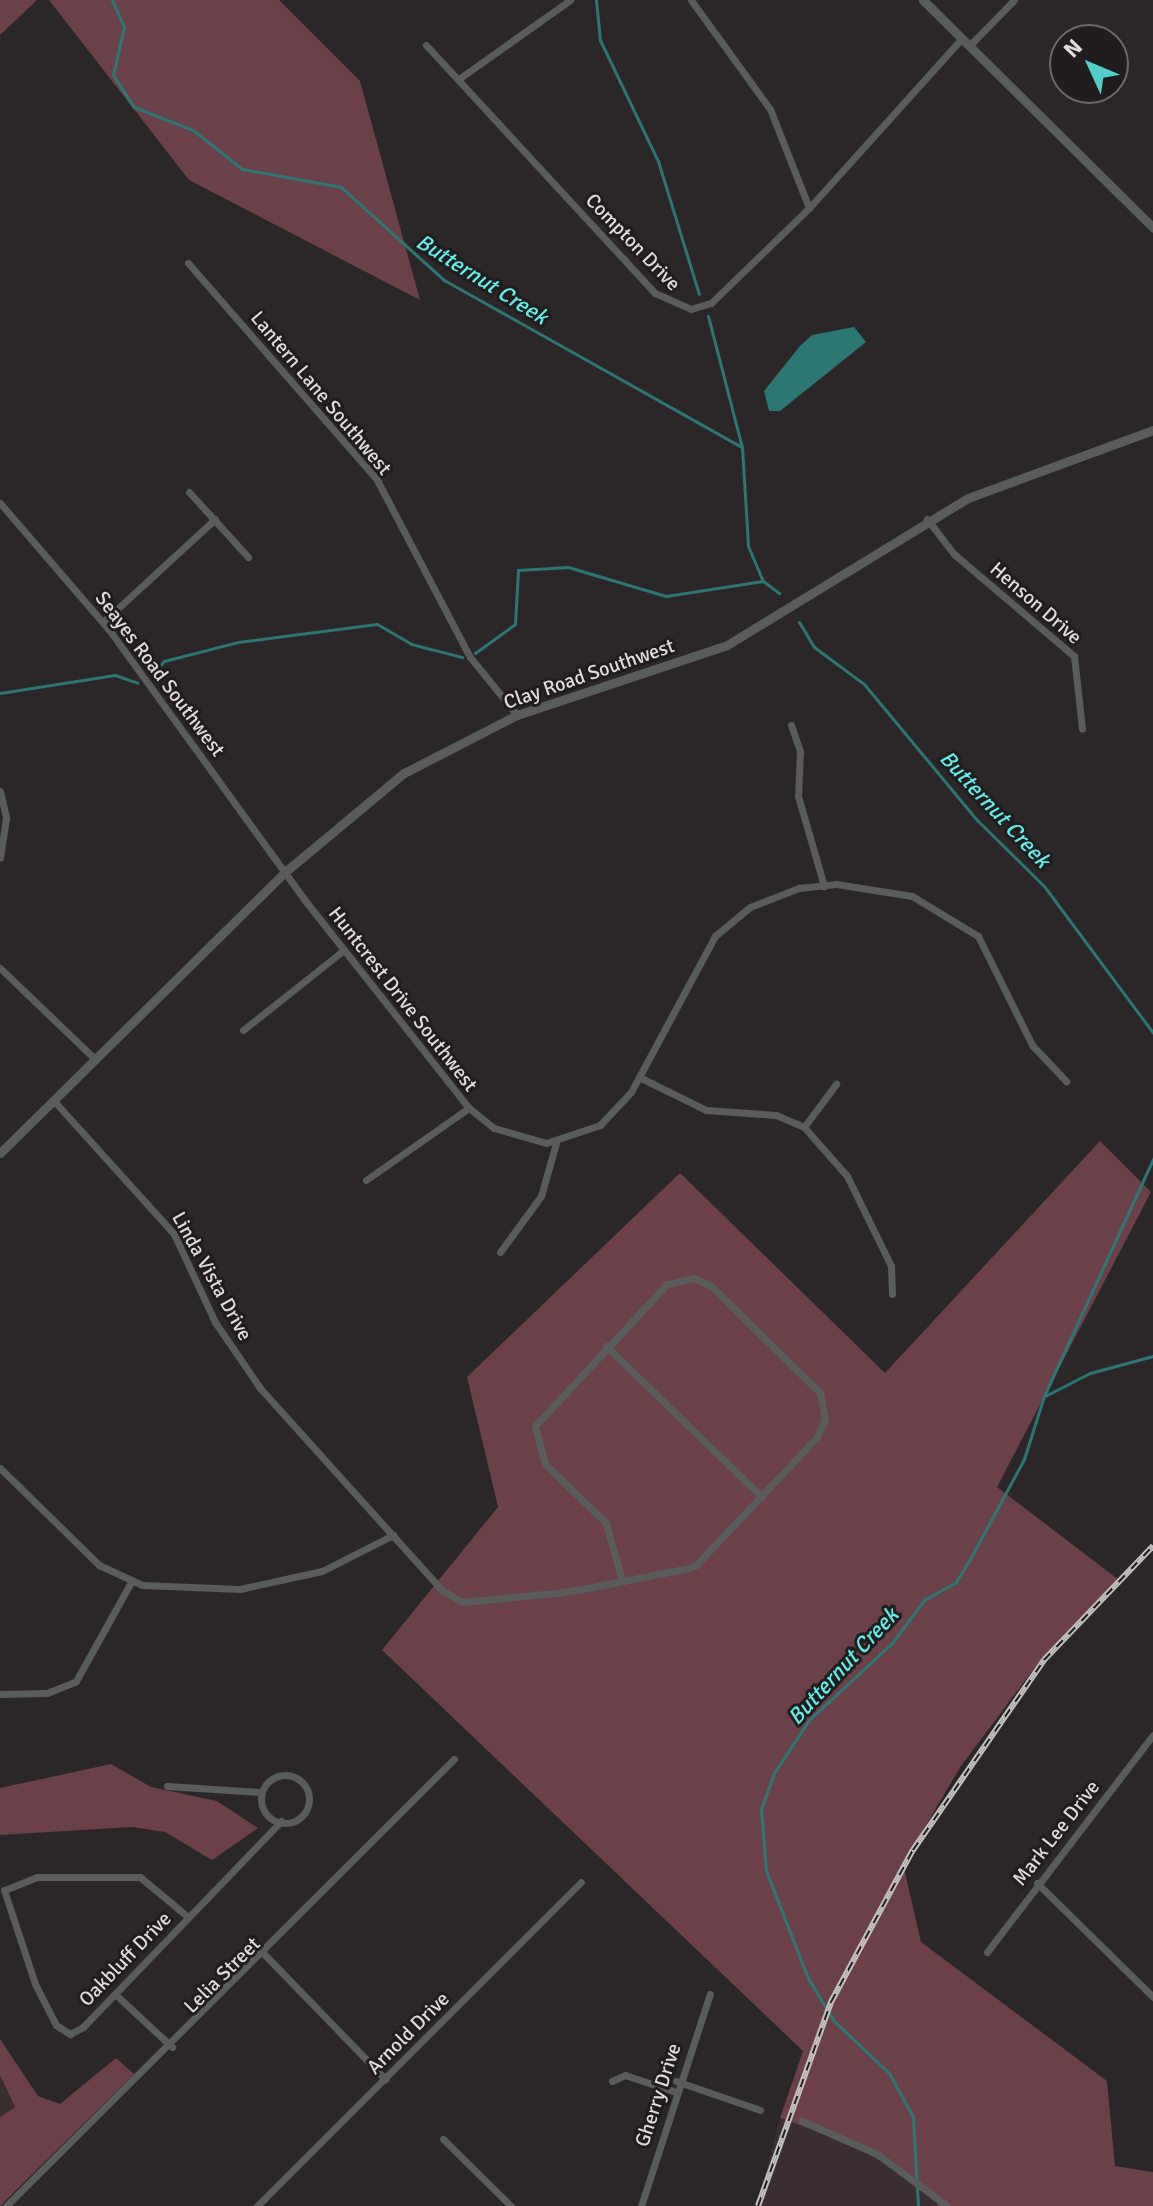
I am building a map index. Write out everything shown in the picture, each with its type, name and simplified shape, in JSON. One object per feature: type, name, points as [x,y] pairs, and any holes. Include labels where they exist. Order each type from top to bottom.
[{"type":"street","points":[[460,78],[570,0]]},
{"type":"street","points":[[691,0],[770,109],[809,208]]},
{"type":"street","points":[[923,0],[1153,228]]},
{"type":"street","name":"Compton Drive","points":[[426,45],[673,305],[711,303],[809,208],[965,42],[1014,0]]},
{"type":"street","name":"Lantern Lane Southwest","points":[[188,263],[377,480],[470,657],[517,715]]},
{"type":"street","name":"Clay Road Southwest","points":[[0,1153],[285,872],[404,773],[517,715],[727,645],[927,519],[1020,475],[1153,430]]},
{"type":"street","points":[[189,492],[248,557]]},
{"type":"street","name":"Seayes Road Southwest","points":[[0,503],[103,622],[285,872]]},
{"type":"street","points":[[103,622],[215,519]]},
{"type":"street","name":"Henson Drive","points":[[927,519],[954,554],[1074,656],[1082,729]]},
{"type":"street","points":[[791,725],[800,751],[798,796],[824,886]]},
{"type":"street","points":[[0,791],[6,818],[0,858]]},
{"type":"street","name":"Huntcrest Drive Southwest","points":[[285,872],[469,1108],[507,1134],[556,1143]]},
{"type":"street","points":[[500,1252],[541,1196],[556,1143],[600,1125],[639,1077],[715,936],[750,907],[824,886],[864,884],[951,914],[993,957],[1032,1045],[1066,1081]]},
{"type":"street","points":[[243,1030],[344,950]]},
{"type":"street","points":[[0,968],[96,1060]]},
{"type":"street","points":[[639,1077],[706,1110],[776,1115],[804,1127],[847,1176],[891,1266],[892,1294]]},
{"type":"street","points":[[804,1127],[836,1084]]},
{"type":"street","name":"Linda Vista Drive","points":[[54,1101],[155,1208],[215,1322],[260,1388],[448,1597],[462,1602],[622,1581],[696,1565],[762,1497],[822,1427],[824,1400],[810,1381],[694,1278],[667,1284],[606,1346]]},
{"type":"street","points":[[366,1180],[469,1108]]},
{"type":"street","points":[[622,1581],[606,1523],[545,1464],[534,1435],[543,1411],[606,1346],[762,1497]]},
{"type":"street","points":[[0,1468],[99,1565],[131,1582],[240,1589],[341,1564],[393,1535]]},
{"type":"street","points":[[0,1694],[47,1693],[76,1681],[131,1582]]},
{"type":"street","name":"Mark Lee Drive","points":[[987,1952],[1153,1735]]},
{"type":"street","name":"Lelia Street","points":[[6,2206],[265,1955],[454,1759]]},
{"type":"street","name":"Oakbluff Drive","points":[[188,1917],[156,1886],[118,1874],[37,1877],[4,1890],[56,2025],[70,2034],[115,1994],[281,1821],[304,1821],[307,1797],[277,1774],[259,1792]]},
{"type":"street","points":[[167,1786],[259,1792],[281,1821]]},
{"type":"street","name":"Arnold Drive","points":[[257,2206],[581,1882]]},
{"type":"street","points":[[1037,1883],[1153,1997]]},
{"type":"street","points":[[265,1955],[385,2079]]},
{"type":"street","points":[[115,1994],[172,2047]]},
{"type":"street","name":"Gherry Drive","points":[[641,2206],[676,2081],[710,1994]]},
{"type":"street","points":[[612,2081],[625,2075],[673,2091]]},
{"type":"street","points":[[676,2081],[760,2110]]},
{"type":"street","points":[[802,2121],[877,2154],[947,2206]]},
{"type":"street","points":[[443,2139],[507,2205]]},
{"type":"shaded area","points":[[0,0],[37,0],[0,35]]},
{"type":"shaded area","points":[[49,0],[279,0],[360,81],[420,300],[189,180]]},
{"type":"shaded area","points":[[1100,1141],[1151,1192],[997,1487],[1119,1580],[1036,1666],[961,1766],[903,1864],[921,1942],[1107,2081],[1115,2166],[1153,2172],[1153,2206],[937,2206],[940,2198],[851,2143],[780,2118],[803,2051],[382,1650],[498,1507],[467,1377],[680,1173],[885,1373]]},
{"type":"shaded area","points":[[111,1764],[151,1787],[217,1801],[258,1828],[212,1860],[165,1832],[132,1827],[0,1835],[0,1788]]},
{"type":"shaded area","points":[[0,2039],[38,2096],[60,2104],[116,2058],[134,2074],[0,2206],[0,2117],[15,2107],[0,2075]]},
{"type":"shaded area","points":[[0,2075],[15,2107],[0,2117]]},
{"type":"shaded area","points":[[780,2118],[851,2143],[940,2198],[937,2206],[757,2206]]},
{"type":"water","points":[[854,327],[866,342],[780,411],[769,411],[764,391],[800,346],[812,335]]},
{"type":"waterway","name":"Butternut Creek","points":[[112,0],[124,27],[113,75],[134,107],[193,130],[242,169],[341,187],[444,280],[742,447]]},
{"type":"waterway","points":[[596,0],[600,40],[658,161],[699,294]]},
{"type":"waterway","name":"Butternut Creek","points":[[708,316],[742,447],[748,546],[763,581],[779,593]]},
{"type":"waterway","points":[[475,653],[515,624],[518,570],[568,567],[666,596],[763,581]]},
{"type":"waterway","name":"Butternut Creek","points":[[799,622],[814,647],[864,684],[977,820],[1044,886],[1153,1033]]},
{"type":"waterway","points":[[152,674],[164,661],[238,642],[377,624],[411,644],[462,657]]},
{"type":"waterway","points":[[0,693],[115,675],[138,683]]},
{"type":"waterway","name":"Butternut Creek","points":[[918,2206],[913,2117],[889,2073],[834,2021],[808,1978],[766,1871],[761,1809],[774,1773],[809,1720],[892,1643],[924,1600],[956,1582],[970,1559],[1024,1459],[1044,1396],[1153,1159]]},
{"type":"waterway","points":[[1045,1396],[1090,1373],[1153,1356]]},
{"type":"railway","points":[[758,2206],[831,2002],[913,1850],[1044,1660],[1153,1546]]}]
